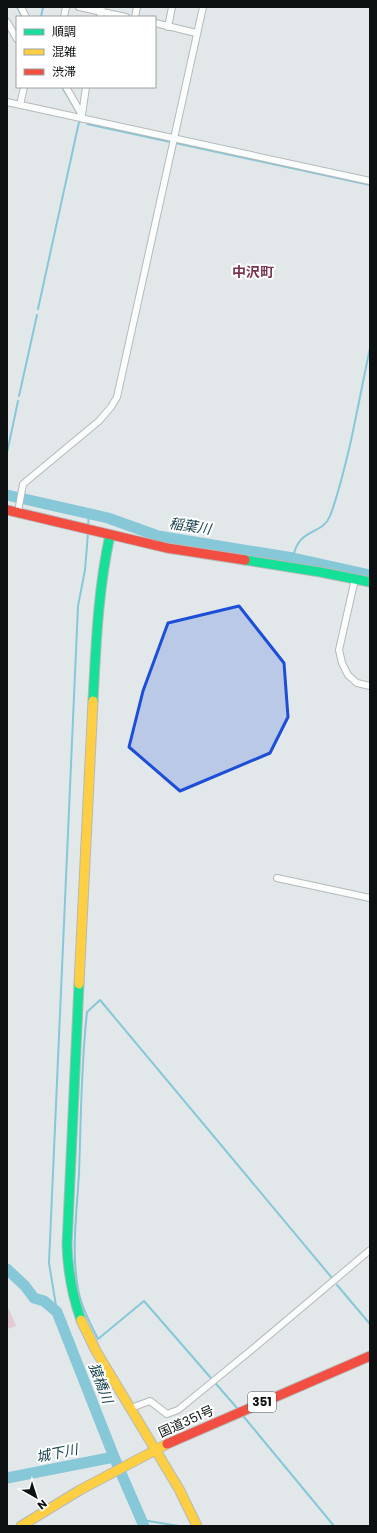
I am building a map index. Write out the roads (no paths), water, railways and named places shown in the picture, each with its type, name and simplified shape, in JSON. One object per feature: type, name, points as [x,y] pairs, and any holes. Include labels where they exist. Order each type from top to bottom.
[{"type":"main road","points":[[7,510],[18,510],[110,535],[167,548],[370,582]]},
{"type":"main road","points":[[110,535],[103,568],[98,610],[66,1256],[70,1284],[77,1312],[83,1325],[96,1351],[179,1489],[197,1526]]},
{"type":"main road","name":"国道351号","points":[[21,1526],[155,1449],[370,1356]]},
{"type":"street","points":[[20,7],[25,16]]},
{"type":"street","points":[[79,7],[121,16]]},
{"type":"street","points":[[168,27],[172,7]]},
{"type":"street","points":[[18,510],[23,484],[99,421],[117,397],[203,7]]},
{"type":"street","points":[[7,22],[16,37]]},
{"type":"street","points":[[156,23],[196,34]]},
{"type":"street","points":[[20,105],[24,88]]},
{"type":"street","points":[[67,88],[82,117]]},
{"type":"street","points":[[82,117],[86,88]]},
{"type":"street","points":[[7,102],[82,117],[174,142],[370,181]]},
{"type":"street","points":[[355,579],[339,650],[340,658],[344,669],[357,683],[370,686]]},
{"type":"street","points":[[277,878],[370,898]]},
{"type":"street","points":[[131,1408],[150,1401],[167,1414],[178,1410],[370,1250]]},
{"type":"waterway","points":[[17,7],[22,16]]},
{"type":"waterway","points":[[41,16],[43,7]]},
{"type":"waterway","points":[[63,88],[78,114]]},
{"type":"waterway","points":[[38,309],[79,122]]},
{"type":"waterway","points":[[87,124],[370,185]]},
{"type":"waterway","points":[[19,396],[37,315]]},
{"type":"waterway","points":[[293,558],[300,541],[305,536],[322,527],[330,516],[350,445],[370,348]]},
{"type":"waterway","points":[[7,453],[18,401]]},
{"type":"waterway","name":"稲葉川","points":[[7,495],[108,518],[158,536],[293,558],[370,575]]},
{"type":"waterway","points":[[88,526],[89,513]]},
{"type":"waterway","points":[[57,1312],[49,1263],[78,606],[85,570],[88,533]]},
{"type":"waterway","points":[[237,1408],[144,1301],[98,1339],[81,1302],[76,1275],[75,1246],[84,1052],[87,1012],[100,1000],[332,1278]]},
{"type":"waterway","name":"猿橋川","points":[[7,1269],[25,1286],[34,1298],[44,1301],[57,1312],[114,1457],[144,1526]]},
{"type":"waterway","points":[[337,1285],[370,1324]]},
{"type":"waterway","points":[[244,1417],[334,1526]]},
{"type":"waterway","name":"城下川","points":[[7,1478],[114,1457]]},
{"type":"waterway","points":[[142,1520],[179,1526]]},
{"type":"district","name":"中沢町","points":[[253,272]]}]
